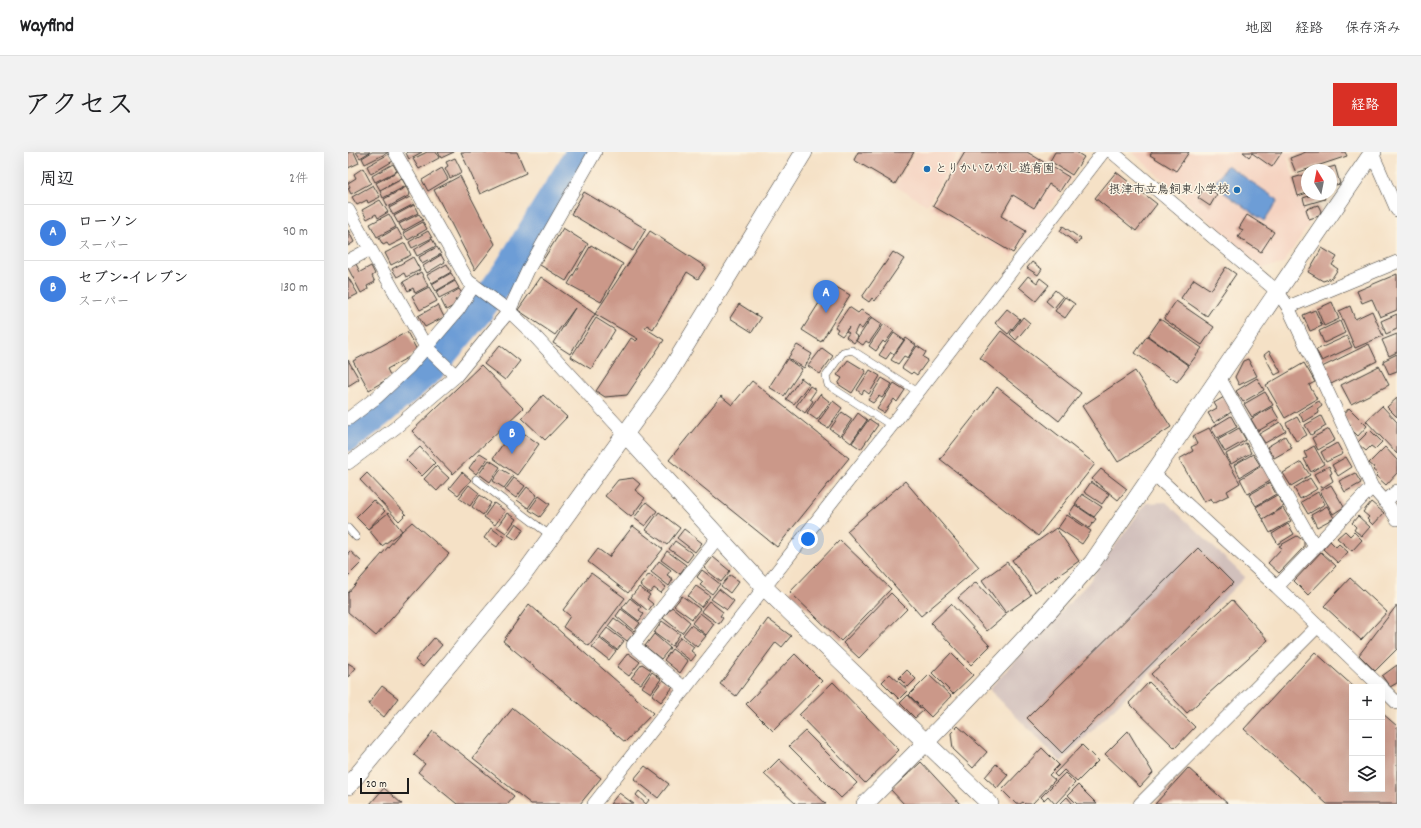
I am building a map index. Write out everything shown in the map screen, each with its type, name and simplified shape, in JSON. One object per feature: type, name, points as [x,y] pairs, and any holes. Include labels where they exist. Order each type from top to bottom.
[{"type":"street","points":[[395,152],[468,281],[509,311],[530,332],[764,588],[990,804]]},
{"type":"street","points":[[348,463],[395,428],[456,376],[509,311],[529,268],[596,152]]},
{"type":"street","points":[[348,786],[521,578],[666,376],[804,152]]},
{"type":"street","points":[[594,804],[892,426],[1103,152]]},
{"type":"street","points":[[1112,152],[1278,292],[1288,307],[1372,487],[1397,519]]},
{"type":"street","points":[[865,804],[1066,594],[1092,563],[1372,153]]},
{"type":"street","points":[[1372,153],[1397,210]]},
{"type":"street","points":[[348,210],[426,347],[456,376]]},
{"type":"street","points":[[348,261],[370,249]]},
{"type":"street","points":[[1288,307],[1397,262]]},
{"type":"street","points":[[348,419],[377,397],[404,372],[477,287]]},
{"type":"street","points":[[1219,377],[1315,547]]},
{"type":"street","points":[[1154,474],[1277,587],[1377,684]]},
{"type":"street","points":[[1277,587],[1372,487]]},
{"type":"street","points":[[1385,502],[1397,491]]},
{"type":"street","points":[[685,689],[633,645],[718,537]]},
{"type":"street","points":[[1140,804],[1318,626]]},
{"type":"street","points":[[1385,692],[1397,703]]},
{"type":"lane","points":[[892,426],[828,385],[826,376],[843,352],[852,350],[918,392]]},
{"type":"lane","points":[[476,479],[551,536]]},
{"type":"lane","points":[[348,528],[356,537]]},
{"type":"shaded area","name":"とりかいひがし遊育園","points":[[916,152],[959,152],[927,205],[895,186]]},
{"type":"shaded area","points":[[962,152],[1030,152],[1073,177],[1012,257],[929,207]]},
{"type":"shaded area","name":"摂津市立鳥飼東小学校","points":[[1132,152],[1302,152],[1287,157],[1309,224],[1283,264],[1262,268]]},
{"type":"shaded area","points":[[1166,502],[1245,577],[1061,762],[989,689],[1088,583],[1146,503]]},
{"type":"water","points":[[1227,165],[1278,200],[1264,221],[1213,185]]},
{"type":"building","points":[[348,152],[354,152],[359,163],[348,168]]},
{"type":"building","points":[[356,152],[370,152],[360,158]]},
{"type":"building","points":[[372,152],[389,152],[365,164],[362,158]]},
{"type":"building","points":[[422,152],[409,159],[406,153]]},
{"type":"building","points":[[427,152],[436,152],[439,158],[419,169],[413,159]]},
{"type":"building","points":[[438,152],[454,152],[441,158]]},
{"type":"building","points":[[461,152],[517,152],[526,173],[480,194]]},
{"type":"building","points":[[858,152],[914,152],[895,184],[854,160]]},
{"type":"building","points":[[965,152],[1027,152],[1069,177],[1060,191],[1049,184],[1034,208],[1013,195],[1001,216],[1026,231],[1013,253],[933,206]]},
{"type":"building","points":[[1055,152],[1076,152],[1084,157],[1072,175],[1050,161]]},
{"type":"building","points":[[1152,152],[1189,152],[1176,171],[1150,155]]},
{"type":"building","points":[[1243,152],[1282,152],[1272,167],[1252,153],[1249,157]]},
{"type":"building","points":[[1306,152],[1345,152],[1347,156],[1323,164],[1301,164],[1301,171],[1296,173],[1290,158]]},
{"type":"building","points":[[389,154],[393,161],[371,174],[367,166]]},
{"type":"building","points":[[455,158],[462,172],[450,178],[445,168],[448,166],[446,162]]},
{"type":"building","points":[[393,164],[397,171],[375,182],[372,176]]},
{"type":"building","points":[[363,168],[371,183],[351,194],[348,188],[350,187],[348,183],[356,178],[354,174]]},
{"type":"building","points":[[442,168],[448,179],[428,191],[422,180]]},
{"type":"building","points":[[398,171],[402,178],[380,190],[376,183]]},
{"type":"building","points":[[1116,172],[1157,204],[1136,231],[1095,198]]},
{"type":"building","points":[[1337,173],[1340,184],[1337,185]]},
{"type":"building","points":[[460,176],[495,244],[475,270],[434,190]]},
{"type":"building","points":[[1301,176],[1301,195],[1298,196],[1293,178]]},
{"type":"building","points":[[402,179],[406,186],[383,198],[380,191]]},
{"type":"building","points":[[373,185],[380,197],[368,203],[367,200],[357,205],[352,197]]},
{"type":"building","points":[[1205,186],[1217,194],[1210,206],[1198,198]]},
{"type":"building","points":[[406,187],[410,195],[388,207],[384,199]]},
{"type":"building","points":[[584,192],[646,229],[633,251],[571,214]]},
{"type":"building","points":[[410,197],[414,204],[393,215],[389,208]]},
{"type":"building","points":[[380,200],[388,212],[378,218],[376,214],[367,219],[362,210]]},
{"type":"building","points":[[1304,200],[1322,200],[1305,205]]},
{"type":"building","points":[[414,205],[418,213],[398,223],[394,216]]},
{"type":"building","points":[[1318,205],[1321,211],[1319,216],[1309,219],[1306,209]]},
{"type":"building","points":[[389,214],[396,227],[377,237],[370,224]]},
{"type":"building","points":[[419,214],[423,220],[403,231],[399,224]]},
{"type":"building","points":[[1247,215],[1274,232],[1261,252],[1238,237],[1243,230],[1239,228]]},
{"type":"building","points":[[423,222],[427,229],[408,240],[403,233]]},
{"type":"building","points":[[1063,226],[1081,239],[1077,244],[1060,231]]},
{"type":"building","points":[[397,228],[403,239],[389,246],[387,243],[383,245],[379,238]]},
{"type":"building","points":[[563,228],[588,244],[566,281],[540,265]]},
{"type":"building","points":[[348,230],[354,242],[348,246]]},
{"type":"building","points":[[428,231],[432,238],[412,248],[409,242]]},
{"type":"building","points":[[650,231],[706,267],[698,279],[687,272],[653,329],[647,325],[645,328],[664,340],[627,395],[605,397],[596,391],[631,338],[636,341],[638,339],[595,314]]},
{"type":"building","points":[[432,239],[436,246],[417,256],[414,250]]},
{"type":"building","points":[[405,243],[411,255],[391,265],[385,253]]},
{"type":"building","points":[[591,245],[623,264],[601,302],[568,284]]},
{"type":"building","points":[[437,247],[441,254],[422,264],[419,257]]},
{"type":"building","points":[[1322,248],[1337,257],[1332,265],[1338,269],[1332,278],[1323,281],[1308,272]]},
{"type":"building","points":[[893,252],[904,259],[875,301],[872,298],[869,302],[862,297]]},
{"type":"building","points":[[441,255],[445,262],[427,273],[423,266]]},
{"type":"building","points":[[413,257],[420,270],[406,277],[404,273],[397,277],[392,269]]},
{"type":"building","points":[[1032,262],[1042,269],[1038,275],[1027,268]]},
{"type":"building","points":[[356,264],[360,272],[371,266],[375,274],[372,276],[375,282],[367,286],[368,289],[361,293],[348,268]]},
{"type":"building","points":[[447,264],[451,272],[432,283],[427,275]]},
{"type":"building","points":[[1226,267],[1236,274],[1207,316],[1181,298],[1194,279],[1211,290]]},
{"type":"building","points":[[421,272],[428,286],[415,293],[413,288],[408,291],[403,282]]},
{"type":"building","points":[[451,273],[455,280],[436,291],[432,284]]},
{"type":"building","points":[[1397,274],[1397,310],[1380,317],[1372,299],[1362,303],[1357,291]]},
{"type":"building","points":[[1028,276],[1037,283],[1040,278],[1049,285],[1036,301],[1019,287]]},
{"type":"building","points":[[348,277],[358,294],[348,299]]},
{"type":"building","points":[[541,277],[595,314],[570,354],[553,343],[575,308],[555,335],[518,310]]},
{"type":"building","points":[[455,281],[459,288],[439,298],[436,292]]},
{"type":"building","points":[[831,284],[850,295],[821,342],[802,330]]},
{"type":"building","points":[[429,287],[437,301],[420,310],[412,296]]},
{"type":"building","points":[[459,289],[463,295],[455,300],[457,304],[446,310],[441,300]]},
{"type":"building","points":[[1055,290],[1063,297],[1054,308],[1046,301]]},
{"type":"building","points":[[1065,297],[1075,304],[1065,318],[1055,311]]},
{"type":"building","points":[[1176,301],[1214,327],[1202,345],[1164,319]]},
{"type":"building","points":[[1332,302],[1339,319],[1324,326],[1317,309]]},
{"type":"building","points":[[739,304],[761,318],[752,332],[730,318]]},
{"type":"building","points":[[438,305],[444,317],[425,327],[418,316]]},
{"type":"building","points":[[1350,306],[1355,319],[1372,311],[1383,336],[1355,348],[1339,311]]},
{"type":"building","points":[[849,307],[858,313],[861,310],[871,316],[862,329],[858,326],[854,334],[858,337],[854,343],[846,337],[849,333],[846,331],[849,327],[842,336],[836,332],[838,329],[835,327]]},
{"type":"building","points":[[1007,309],[1020,319],[1008,334],[995,323]]},
{"type":"building","points":[[1315,310],[1322,326],[1310,331],[1303,315]]},
{"type":"building","points":[[1397,314],[1397,329],[1386,334],[1381,321]]},
{"type":"building","points":[[872,317],[882,324],[869,343],[866,341],[863,345],[856,341]]},
{"type":"building","points":[[1023,317],[1030,323],[1016,340],[1010,334]]},
{"type":"building","points":[[596,318],[615,330],[591,369],[571,357]]},
{"type":"building","points":[[1160,319],[1202,348],[1189,365],[1148,336]]},
{"type":"building","points":[[1340,321],[1345,333],[1324,343],[1319,331]]},
{"type":"building","points":[[884,324],[894,331],[885,343],[883,341],[876,351],[869,346]]},
{"type":"building","points":[[1001,331],[1081,393],[1059,421],[980,358]]},
{"type":"building","points":[[407,332],[418,352],[387,369],[391,377],[369,390],[353,361]]},
{"type":"building","points":[[894,333],[904,340],[894,354],[891,352],[886,359],[879,355]]},
{"type":"building","points":[[1397,334],[1397,352],[1389,356],[1382,340]]},
{"type":"building","points":[[1147,336],[1189,366],[1177,382],[1135,353]]},
{"type":"building","points":[[1347,336],[1352,347],[1322,361],[1316,350]]},
{"type":"building","points":[[906,338],[916,345],[908,358],[904,356],[898,364],[891,360]]},
{"type":"building","points":[[1369,344],[1377,361],[1331,384],[1322,367]]},
{"type":"building","points":[[500,345],[520,361],[505,380],[484,364]]},
{"type":"building","points":[[797,345],[812,354],[804,368],[788,358]]},
{"type":"building","points":[[917,346],[926,352],[923,357],[928,360],[917,375],[913,372],[911,374],[902,368]]},
{"type":"building","points":[[822,348],[833,356],[820,374],[808,366]]},
{"type":"building","points":[[1269,351],[1281,372],[1275,375],[1264,355]]},
{"type":"building","points":[[1397,354],[1397,371],[1389,374],[1383,361]]},
{"type":"building","points":[[787,359],[802,369],[784,396],[769,387]]},
{"type":"building","points":[[1248,359],[1257,376],[1239,385],[1235,377],[1243,361]]},
{"type":"building","points":[[348,360],[359,379],[348,386]]},
{"type":"building","points":[[848,360],[866,371],[852,393],[838,384],[842,378],[837,375]]},
{"type":"building","points":[[1304,363],[1315,382],[1309,385],[1317,399],[1285,418],[1266,385]]},
{"type":"building","points":[[481,365],[523,408],[453,474],[412,431]]},
{"type":"building","points":[[1379,366],[1389,385],[1351,404],[1341,385]]},
{"type":"building","points":[[870,370],[880,376],[869,394],[864,390],[862,394],[857,390]]},
{"type":"building","points":[[1135,371],[1171,427],[1118,462],[1082,406]]},
{"type":"building","points":[[801,378],[809,384],[794,404],[786,399]]},
{"type":"building","points":[[882,378],[892,384],[882,398],[879,396],[873,403],[868,400]]},
{"type":"building","points":[[1257,378],[1264,390],[1243,402],[1236,391]]},
{"type":"building","points":[[752,381],[849,458],[777,547],[669,460],[721,396],[732,405]]},
{"type":"building","points":[[894,383],[905,390],[897,402],[894,399],[884,413],[877,409]]},
{"type":"building","points":[[810,386],[816,390],[810,399],[813,401],[805,413],[796,406]]},
{"type":"building","points":[[997,387],[1095,464],[1038,536],[940,459]]},
{"type":"building","points":[[1265,392],[1273,405],[1252,417],[1244,404]]},
{"type":"building","points":[[820,394],[830,402],[817,420],[807,413]]},
{"type":"building","points":[[543,395],[567,417],[545,440],[522,418]]},
{"type":"building","points":[[1224,397],[1233,411],[1214,423],[1208,413],[1217,408],[1214,403]]},
{"type":"building","points":[[1397,398],[1397,417],[1387,407]]},
{"type":"building","points":[[833,401],[842,408],[828,428],[818,422]]},
{"type":"building","points":[[1319,401],[1322,406],[1317,410],[1319,413],[1304,422],[1299,413]]},
{"type":"building","points":[[1382,406],[1397,422],[1397,454],[1366,421]]},
{"type":"building","points":[[1272,407],[1279,419],[1258,431],[1251,419]]},
{"type":"building","points":[[1349,408],[1367,426],[1358,436],[1349,427],[1351,425],[1344,418],[1344,414]]},
{"type":"building","points":[[842,412],[852,419],[840,436],[830,429]]},
{"type":"building","points":[[858,413],[867,420],[851,443],[842,436]]},
{"type":"building","points":[[1231,416],[1237,427],[1217,438],[1211,428]]},
{"type":"building","points":[[1321,416],[1326,426],[1311,435],[1305,425]]},
{"type":"building","points":[[1297,417],[1307,435],[1296,441],[1286,423]]},
{"type":"building","points":[[869,419],[878,425],[861,449],[852,443]]},
{"type":"building","points":[[1280,422],[1286,431],[1265,443],[1259,434]]},
{"type":"building","points":[[515,427],[539,444],[517,475],[493,458]]},
{"type":"building","points":[[1209,428],[1240,483],[1227,491],[1229,495],[1213,503],[1211,498],[1204,502],[1179,459],[1193,451],[1191,447],[1197,444],[1193,436]]},
{"type":"building","points":[[1239,428],[1246,440],[1225,452],[1218,440]]},
{"type":"building","points":[[1329,429],[1335,440],[1318,450],[1312,438]]},
{"type":"building","points":[[1370,430],[1382,442],[1375,449],[1371,446],[1366,451],[1357,443]]},
{"type":"building","points":[[1285,436],[1292,448],[1274,458],[1267,447]]},
{"type":"building","points":[[1246,443],[1251,453],[1231,464],[1226,454]]},
{"type":"building","points":[[1337,443],[1343,454],[1326,462],[1321,452]]},
{"type":"building","points":[[1314,446],[1324,464],[1311,472],[1304,459],[1307,458],[1304,452]]},
{"type":"building","points":[[420,447],[435,463],[422,476],[406,460]]},
{"type":"building","points":[[1385,447],[1397,460],[1397,473],[1386,485],[1376,476],[1378,474],[1373,470],[1375,468],[1369,463]]},
{"type":"building","points":[[480,453],[488,458],[476,474],[469,468]]},
{"type":"building","points":[[1253,454],[1260,465],[1240,477],[1234,465]]},
{"type":"building","points":[[1346,457],[1352,467],[1338,476],[1332,465]]},
{"type":"building","points":[[489,460],[500,467],[490,482],[479,474]]},
{"type":"building","points":[[1301,462],[1310,475],[1291,486],[1283,473]]},
{"type":"building","points":[[1263,465],[1272,480],[1248,494],[1240,479]]},
{"type":"building","points":[[436,466],[449,478],[437,491],[424,479]]},
{"type":"building","points":[[1329,466],[1333,481],[1322,488],[1314,474]]},
{"type":"building","points":[[501,469],[513,476],[504,488],[493,481]]},
{"type":"building","points":[[1101,469],[1127,489],[1118,500],[1092,479]]},
{"type":"building","points":[[462,472],[471,480],[458,495],[449,488]]},
{"type":"building","points":[[367,473],[406,514],[399,521],[360,480]]},
{"type":"building","points":[[1355,473],[1361,483],[1345,492],[1339,481]]},
{"type":"building","points":[[514,478],[525,486],[516,498],[505,490]]},
{"type":"building","points":[[633,478],[640,484],[635,490],[645,498],[631,517],[605,496],[618,480]]},
{"type":"building","points":[[1310,478],[1317,489],[1300,499],[1294,488]]},
{"type":"building","points":[[905,481],[979,567],[921,616],[847,531]]},
{"type":"building","points":[[1091,482],[1109,494],[1102,504],[1084,492]]},
{"type":"building","points":[[1270,483],[1276,494],[1256,506],[1249,495]]},
{"type":"building","points":[[469,485],[479,493],[470,506],[459,498]]},
{"type":"building","points":[[1331,485],[1344,507],[1333,514],[1320,491]]},
{"type":"building","points":[[527,487],[537,495],[528,508],[517,500]]},
{"type":"building","points":[[1318,492],[1325,504],[1308,514],[1301,502]]},
{"type":"building","points":[[1082,494],[1102,507],[1094,517],[1075,504]]},
{"type":"building","points":[[480,495],[491,503],[483,515],[472,507]]},
{"type":"building","points":[[1277,495],[1284,506],[1263,519],[1256,507]]},
{"type":"building","points":[[539,496],[550,504],[540,517],[529,510]]},
{"type":"building","points":[[373,500],[385,511],[368,529],[356,517]]},
{"type":"building","points":[[646,502],[657,511],[645,526],[634,518]]},
{"type":"building","points":[[1371,502],[1384,513],[1373,525],[1367,519],[1369,517],[1363,512]]},
{"type":"building","points":[[494,503],[505,511],[495,525],[484,517]]},
{"type":"building","points":[[1075,505],[1096,519],[1089,528],[1069,514]]},
{"type":"building","points":[[1327,506],[1334,518],[1317,527],[1311,515]]},
{"type":"building","points":[[1283,508],[1291,521],[1270,533],[1263,520]]},
{"type":"building","points":[[659,512],[680,528],[667,545],[646,530]]},
{"type":"building","points":[[388,513],[402,531],[382,546],[368,529]]},
{"type":"building","points":[[507,513],[516,519],[506,533],[497,527]]},
{"type":"building","points":[[1067,515],[1091,531],[1082,544],[1058,528]]},
{"type":"building","points":[[1358,516],[1370,527],[1362,536],[1354,530],[1356,527],[1352,523]]},
{"type":"building","points":[[412,522],[449,554],[376,636],[348,612],[348,593],[402,531]]},
{"type":"building","points":[[516,523],[524,529],[516,540],[508,535]]},
{"type":"building","points":[[1288,524],[1294,534],[1278,544],[1272,534]]},
{"type":"building","points":[[633,526],[663,549],[628,593],[588,562],[598,549],[609,557]]},
{"type":"building","points":[[491,528],[504,537],[497,547],[484,538]]},
{"type":"building","points":[[1056,528],[1079,561],[1035,592],[1012,560]]},
{"type":"building","points":[[684,529],[702,543],[695,552],[677,538]]},
{"type":"building","points":[[1345,531],[1350,536],[1354,532],[1362,540],[1352,551],[1337,538]]},
{"type":"building","points":[[1297,536],[1304,541],[1304,547],[1279,573],[1268,563],[1282,548],[1279,546]]},
{"type":"building","points":[[840,540],[891,589],[841,641],[790,592]]},
{"type":"building","points":[[675,541],[693,554],[687,562],[669,549]]},
{"type":"building","points":[[1330,541],[1336,547],[1339,544],[1348,552],[1338,563],[1323,549]]},
{"type":"building","points":[[1198,548],[1233,583],[1062,753],[1027,718]]},
{"type":"building","points":[[350,551],[362,562],[348,576],[348,553]]},
{"type":"building","points":[[667,551],[686,565],[680,574],[661,560]]},
{"type":"building","points":[[1321,552],[1336,566],[1308,595],[1294,581]]},
{"type":"building","points":[[713,557],[730,571],[721,582],[704,568]]},
{"type":"building","points":[[659,561],[671,570],[667,575],[673,579],[669,586],[651,572]]},
{"type":"building","points":[[1007,562],[1031,595],[1006,613],[982,580]]},
{"type":"building","points":[[702,570],[720,584],[712,594],[700,585],[703,582],[697,577]]},
{"type":"building","points":[[591,573],[625,598],[589,646],[563,627],[570,616],[563,610]]},
{"type":"building","points":[[649,574],[666,587],[661,593],[654,588],[650,593],[640,585]]},
{"type":"building","points":[[730,575],[739,581],[730,593],[721,586]]},
{"type":"building","points":[[1350,578],[1387,612],[1361,640],[1324,606]]},
{"type":"building","points":[[976,582],[1006,615],[987,631],[958,598]]},
{"type":"building","points":[[696,586],[710,596],[701,607],[688,596]]},
{"type":"building","points":[[639,587],[650,595],[647,599],[653,604],[648,611],[631,597]]},
{"type":"building","points":[[719,589],[734,601],[727,610],[711,599]]},
{"type":"building","points":[[891,593],[907,609],[859,658],[843,643]]},
{"type":"building","points":[[682,596],[700,609],[692,619],[674,606]]},
{"type":"building","points":[[630,598],[641,607],[639,610],[644,614],[639,621],[622,608]]},
{"type":"building","points":[[1232,600],[1268,640],[1187,713],[1151,674]]},
{"type":"building","points":[[709,601],[723,612],[720,616],[723,618],[719,624],[701,611]]},
{"type":"building","points":[[529,604],[653,713],[625,742],[503,641]]},
{"type":"building","points":[[951,604],[990,646],[971,665],[931,623]]},
{"type":"building","points":[[1397,605],[1397,649],[1375,671],[1359,655]]},
{"type":"building","points":[[672,607],[690,622],[682,633],[663,618]]},
{"type":"building","points":[[621,609],[640,623],[634,631],[616,616]]},
{"type":"building","points":[[700,613],[714,624],[706,635],[692,623]]},
{"type":"building","points":[[614,618],[634,633],[627,641],[608,626]]},
{"type":"building","points":[[768,619],[791,636],[782,647],[776,642],[736,696],[720,684]]},
{"type":"building","points":[[662,621],[680,634],[672,646],[654,633]]},
{"type":"building","points":[[691,625],[706,636],[697,647],[683,635]]},
{"type":"building","points":[[607,628],[624,641],[617,650],[600,637]]},
{"type":"building","points":[[654,634],[670,648],[661,659],[645,646]]},
{"type":"building","points":[[681,637],[694,647],[691,651],[696,655],[691,661],[673,647]]},
{"type":"building","points":[[434,638],[442,645],[423,667],[415,660]]},
{"type":"building","points":[[599,638],[616,651],[609,660],[592,647]]},
{"type":"building","points":[[672,649],[688,661],[680,673],[664,660]]},
{"type":"building","points":[[1315,652],[1351,684],[1349,684],[1349,792],[1385,792],[1385,716],[1397,726],[1397,804],[1327,804],[1244,729]]},
{"type":"building","points":[[628,653],[640,662],[629,676],[617,667]]},
{"type":"building","points":[[951,653],[973,675],[953,694],[932,673]]},
{"type":"building","points":[[795,654],[822,681],[773,731],[746,704]]},
{"type":"building","points":[[348,663],[356,668],[348,677]]},
{"type":"building","points":[[642,664],[651,670],[641,684],[631,678]]},
{"type":"building","points":[[1397,665],[1397,683],[1390,687],[1382,676]]},
{"type":"building","points":[[907,670],[916,679],[908,687],[899,678]]},
{"type":"building","points":[[652,672],[661,679],[651,693],[642,687]]},
{"type":"building","points":[[890,674],[908,690],[899,699],[882,682]]},
{"type":"building","points":[[929,675],[951,696],[931,717],[909,695]]},
{"type":"building","points":[[663,680],[673,687],[661,702],[652,695]]},
{"type":"building","points":[[833,682],[899,750],[865,783],[799,715]]},
{"type":"building","points":[[1149,682],[1195,727],[1175,748],[1129,703]]},
{"type":"building","points":[[382,686],[398,698],[384,717],[368,704]]},
{"type":"building","points":[[908,695],[923,711],[915,718],[900,703]]},
{"type":"building","points":[[513,708],[601,778],[580,804],[531,804],[473,758]]},
{"type":"building","points":[[958,726],[987,752],[973,768],[953,749],[951,733]]},
{"type":"building","points":[[433,731],[514,796],[507,804],[457,804],[418,772],[425,764],[414,755]]},
{"type":"building","points":[[805,731],[857,783],[841,798],[789,746]]},
{"type":"building","points":[[1128,731],[1153,773],[1140,787],[1105,754]]},
{"type":"building","points":[[1082,745],[1098,761],[1077,782],[1064,770],[1057,777],[1054,774]]},
{"type":"building","points":[[1042,748],[1059,765],[1049,775],[1055,780],[1032,804],[1025,804],[1023,802],[1016,804],[1002,790]]},
{"type":"building","points":[[779,759],[826,804],[796,804],[764,774]]},
{"type":"building","points":[[921,762],[960,804],[904,804],[891,790]]},
{"type":"building","points":[[996,764],[1008,775],[997,788],[985,777]]},
{"type":"building","points":[[645,766],[669,784],[658,798],[634,779]]},
{"type":"building","points":[[1188,768],[1228,804],[1155,804]]},
{"type":"building","points":[[1065,773],[1075,783],[1055,804],[1048,796],[1044,800],[1041,797]]},
{"type":"building","points":[[1078,785],[1097,804],[1077,804],[1068,795]]},
{"type":"building","points":[[384,788],[402,804],[370,804]]},
{"type":"building","points":[[639,791],[649,800],[646,804],[636,795]]},
{"type":"building","points":[[619,793],[634,804],[610,804]]},
{"type":"building","points":[[1067,797],[1073,804],[1060,804]]},
{"type":"waterway","points":[[348,437],[378,414],[430,369],[478,312],[508,270],[581,152]]},
{"type":"place","name":"とりかいひがし遊育園","points":[[927,169]]},
{"type":"place","name":"摂津市立鳥飼東小学校","points":[[1237,190]]},
{"type":"place","name":"ローソン","points":[[826,313]]},
{"type":"place","name":"セブン-イレブン","points":[[512,454]]}]
